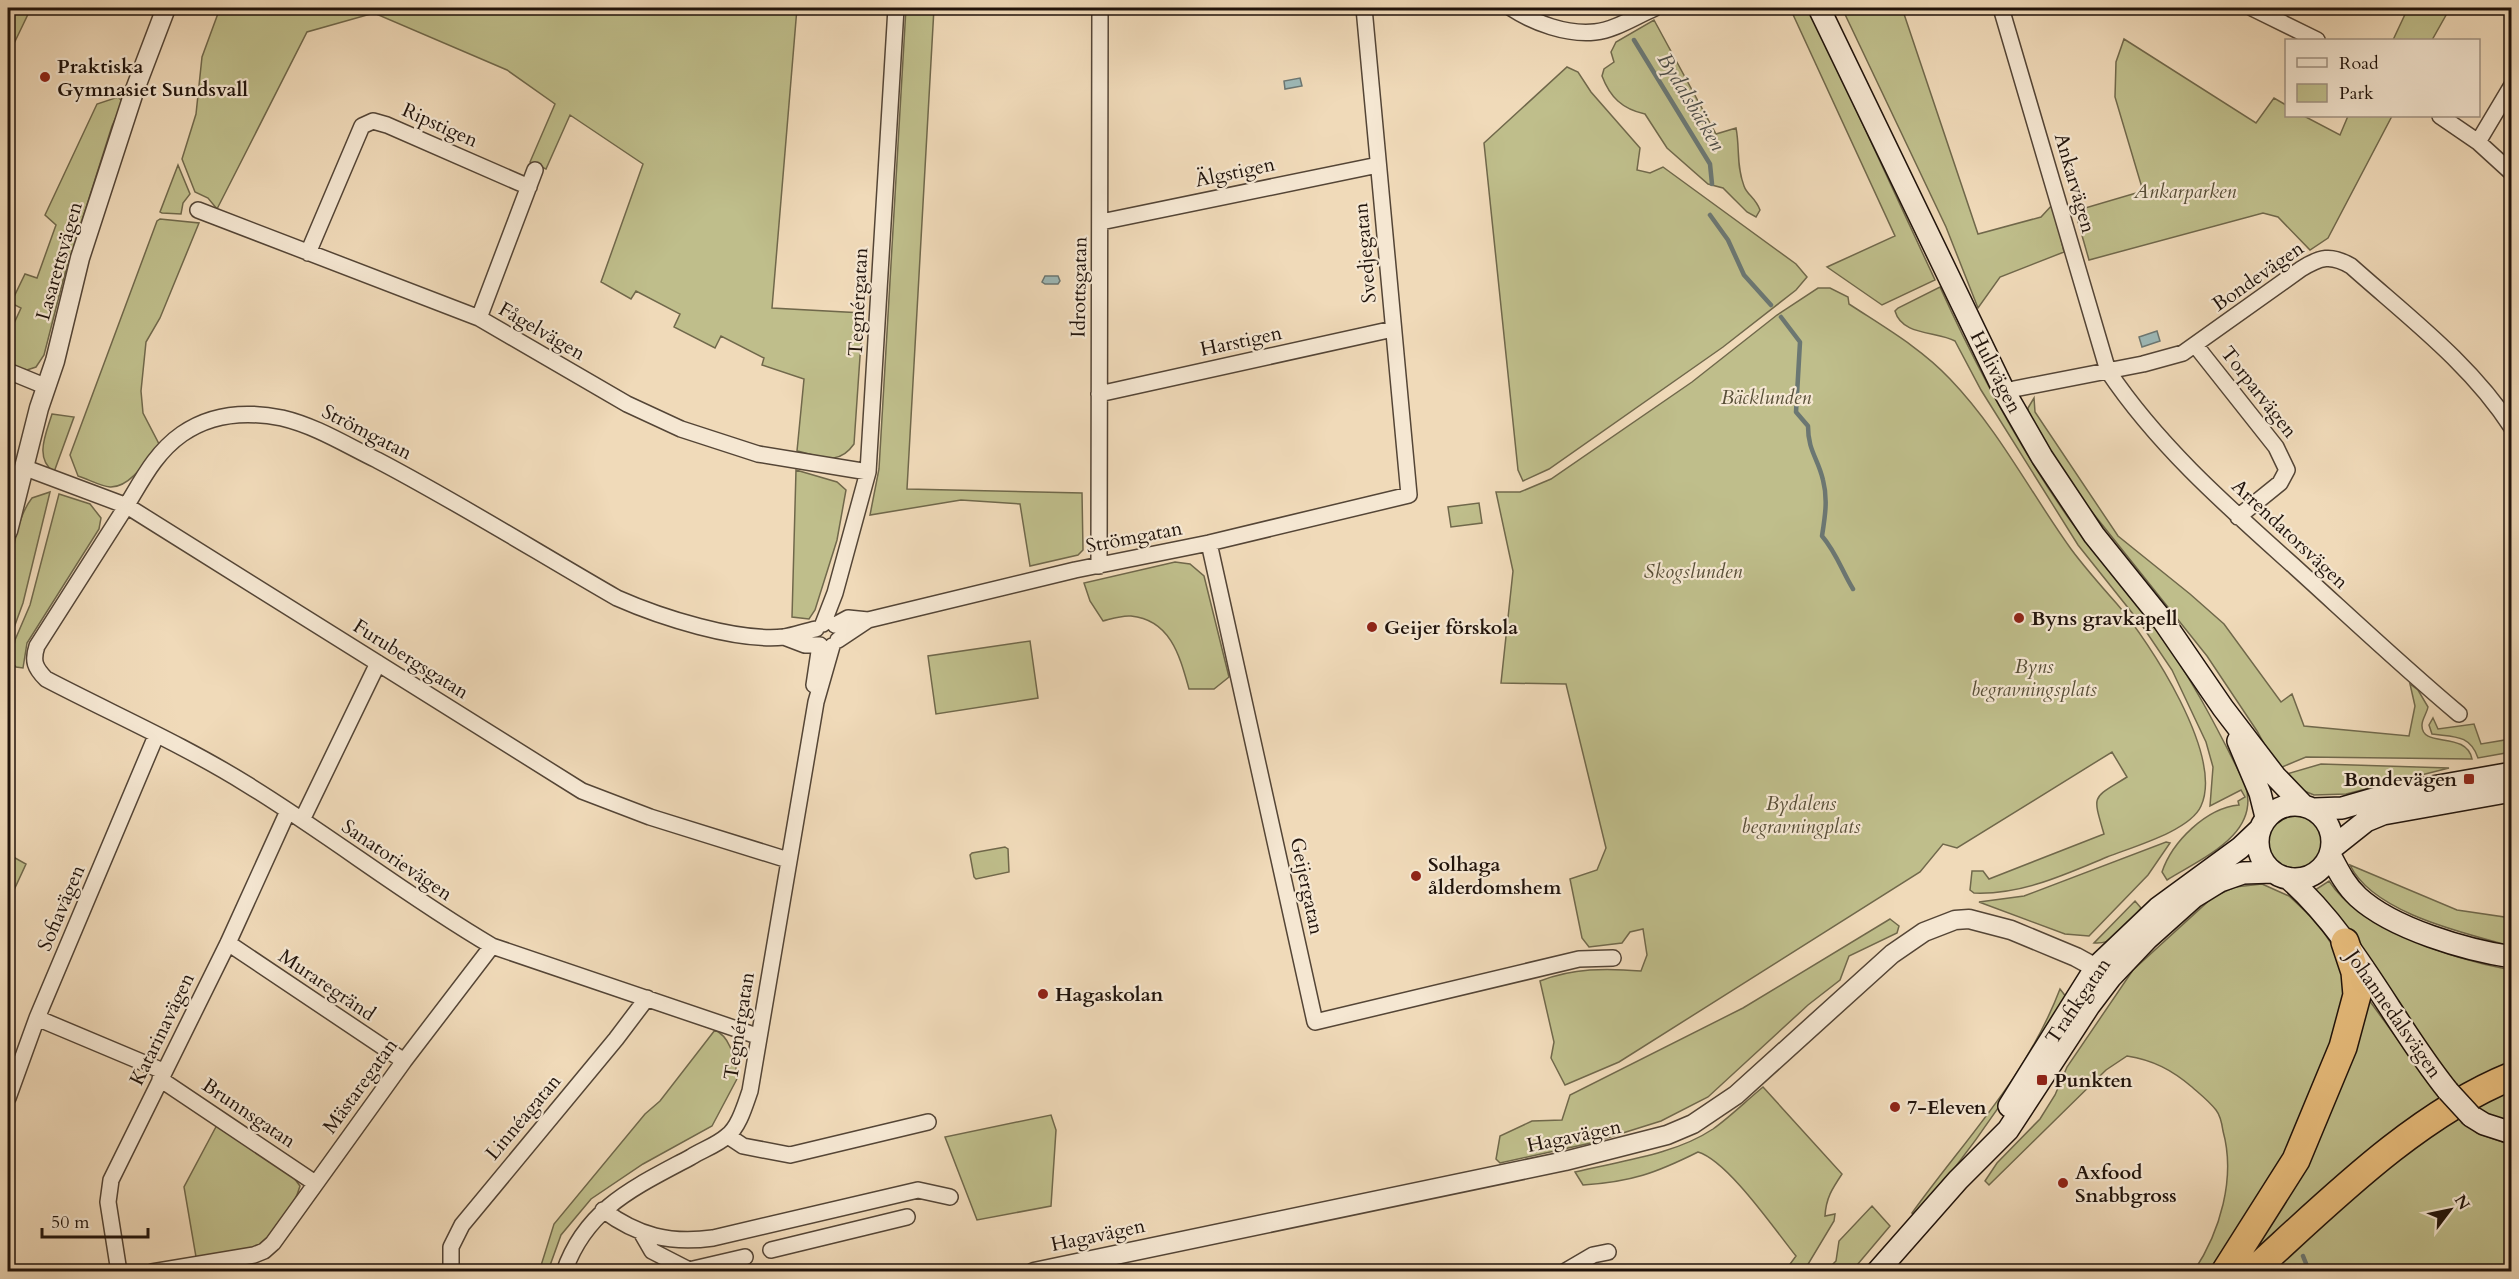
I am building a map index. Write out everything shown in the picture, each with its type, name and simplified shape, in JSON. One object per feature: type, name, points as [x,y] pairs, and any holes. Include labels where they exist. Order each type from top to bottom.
[{"type":"highway","points":[[2224,1272],[2296,1160],[2343,1047],[2357,995],[2355,972],[2344,942]]},
{"type":"highway","points":[[2252,1272],[2338,1194],[2406,1138],[2468,1098],[2511,1076]]},
{"type":"main road","name":"Hulivägen","points":[[1819,8],[2004,391],[2068,499],[2195,664],[2223,708],[2275,776],[2308,807]]},
{"type":"main road","name":"Hulivägen","points":[[2223,708],[2260,792],[2263,824]]},
{"type":"main road","points":[[2511,773],[2387,795],[2342,808],[2284,806],[2263,824],[2258,848],[2262,860],[2280,875],[2300,879],[2316,873],[2331,852],[2366,821],[2383,814],[2511,791]]},
{"type":"main road","points":[[2308,807],[2327,824],[2331,852],[2346,884],[2376,910],[2443,939],[2487,953],[2511,957]]},
{"type":"main road","name":"Trafikgatan","points":[[1877,1272],[1958,1180],[2099,978],[2158,908],[2240,848],[2263,824]]},
{"type":"main road","name":"Trafikgatan","points":[[2099,978],[2194,897],[2220,881],[2243,873],[2280,875]]},
{"type":"main road","name":"Johannedalsvägen","points":[[2280,875],[2309,897],[2344,942],[2424,1062],[2448,1091],[2471,1116],[2484,1125],[2511,1133]]},
{"type":"street","name":"Lasarettsvägen","points":[[8,531],[23,467],[47,387],[80,258],[134,92],[166,8]]},
{"type":"street","name":"Tegnérgatan","points":[[825,626],[838,610],[835,593],[868,472],[896,8]]},
{"type":"street","name":"Idrottsgatan","points":[[1099,566],[1100,8]]},
{"type":"street","name":"Svedjegatan","points":[[1364,8],[1409,495]]},
{"type":"street","points":[[1511,8],[1550,27],[1596,32],[1655,8]]},
{"type":"street","name":"Ankarvägen","points":[[2001,8],[2108,370]]},
{"type":"street","points":[[2252,8],[2315,39]]},
{"type":"street","points":[[2478,142],[2511,85]]},
{"type":"street","points":[[2441,117],[2478,142],[2511,173]]},
{"type":"street","name":"Ripstigen","points":[[308,253],[362,126],[373,121],[529,187]]},
{"type":"street","name":"Älgstigen","points":[[1101,222],[1378,165]]},
{"type":"street","points":[[479,318],[536,170]]},
{"type":"street","name":"Fågelvägen","points":[[198,210],[479,318],[627,404],[681,429],[758,454],[868,472]]},
{"type":"street","name":"Bondevägen","points":[[2004,391],[2165,359],[2196,346],[2322,257],[2340,259],[2351,266],[2455,359],[2501,411],[2511,428]]},
{"type":"street","name":"Harstigen","points":[[1099,394],[1393,329]]},
{"type":"street","name":"Torparvägen","points":[[2196,346],[2276,447],[2287,470],[2280,483],[2238,517]]},
{"type":"street","points":[[8,370],[47,387]]},
{"type":"street","name":"Arrendatorsvägen","points":[[2108,370],[2140,417],[2238,517],[2459,714]]},
{"type":"street","name":"Strömgatan","points":[[36,670],[33,656],[37,646],[127,506],[142,475],[181,435],[207,419],[245,413],[282,418],[311,426],[412,478],[617,598],[644,610],[721,630],[784,637],[805,645],[830,644],[868,620]]},
{"type":"street","name":"Furubergsgatan","points":[[23,467],[127,506],[590,795],[650,817],[788,860]]},
{"type":"street","name":"Strömgatan","points":[[784,637],[848,618],[868,620],[1409,495]]},
{"type":"street","name":"Geijergatan","points":[[1209,543],[1242,683],[1314,1022],[1579,959],[1613,958]]},
{"type":"street","points":[[825,626],[840,635],[830,644],[825,626]]},
{"type":"street","name":"Tegnérgatan","points":[[728,1136],[750,1091],[757,1036],[816,702],[814,677],[830,644]]},
{"type":"street","points":[[302,820],[378,663]]},
{"type":"street","name":"Sanatorievägen","points":[[36,670],[46,679],[208,761],[302,820],[454,924],[492,946],[757,1036]]},
{"type":"street","name":"Sofiavägen","points":[[8,1098],[37,1018],[156,736]]},
{"type":"street","name":"Katarinavägen","points":[[119,1272],[107,1190],[161,1075],[228,943],[288,811]]},
{"type":"street","name":"Hagavägen","points":[[1034,1272],[1644,1143],[1685,1128],[1714,1111],[1755,1078],[1892,954],[1924,932],[1955,920],[1969,919],[2011,930],[2076,957],[2099,978]]},
{"type":"street","name":"Muraregränd","points":[[228,943],[404,1061]]},
{"type":"street","name":"Mästaregatan","points":[[152,1272],[254,1255],[264,1251],[273,1242],[404,1061],[492,946]]},
{"type":"street","name":"Linnéagatan","points":[[451,1272],[451,1247],[462,1225],[616,1039],[647,998]]},
{"type":"street","name":"Brunnsgatan","points":[[37,1018],[161,1075],[315,1183]]},
{"type":"street","points":[[564,1272],[571,1252],[586,1227],[603,1210],[633,1189],[728,1136],[743,1146],[790,1155],[928,1122]]},
{"type":"street","points":[[603,1210],[641,1232],[686,1241],[713,1238],[918,1190],[950,1197]]},
{"type":"street","points":[[771,1250],[907,1217]]},
{"type":"street","points":[[641,1232],[652,1251],[686,1271],[745,1257]]},
{"type":"street","points":[[1564,1272],[1593,1255],[1608,1252]]},
{"type":"green space","points":[[8,8],[31,8],[8,56]]},
{"type":"green space","points":[[220,8],[797,8],[772,308],[863,313],[854,444],[842,456],[835,458],[797,451],[804,379],[762,365],[764,358],[721,336],[715,348],[674,327],[680,314],[636,291],[631,299],[601,282],[643,164],[570,115],[546,169],[530,162],[555,104],[507,70],[374,13],[307,32],[217,209],[208,198],[195,192],[182,159],[196,114],[202,57]]},
{"type":"green space","points":[[906,8],[934,8],[907,489],[1082,493],[1083,550],[1078,555],[1030,566],[1020,504],[961,500],[870,515],[879,469]]},
{"type":"green space","points":[[1790,8],[1809,8],[1935,280],[1882,305],[1827,267],[1895,236]]},
{"type":"green space","points":[[1842,8],[1902,8],[1978,234],[2041,217],[2053,204],[2064,252],[2000,277],[1978,308],[1946,227]]},
{"type":"green space","points":[[2408,8],[2450,8],[2433,39],[2393,39]]},
{"type":"green space","points":[[1654,20],[1716,134],[1736,128],[1739,164],[1745,189],[1760,210],[1756,217],[1747,212],[1723,188],[1708,184],[1667,148],[1645,114],[1623,105],[1613,96],[1605,83],[1602,76],[1604,69],[1614,62],[1611,52],[1616,42]]},
{"type":"green space","name":"Ankarparken","points":[[2124,39],[2256,123],[2274,98],[2285,104],[2285,117],[2306,117],[2340,135],[2348,117],[2391,117],[2328,238],[2310,250],[2278,217],[2263,213],[2089,260],[2075,211],[2143,191],[2115,97],[2116,62]]},
{"type":"green space","points":[[1567,67],[1578,72],[1591,92],[1640,148],[1637,170],[1650,173],[1663,167],[1796,264],[1807,277],[1796,290],[1723,347],[1549,469],[1523,481],[1518,470],[1484,143]]},
{"type":"green space","points":[[118,97],[123,102],[112,126],[64,277],[44,355],[36,367],[27,370],[8,365],[8,331],[10,332],[21,308],[11,303],[25,274],[37,278],[56,225],[45,215],[97,104]]},
{"type":"green space","points":[[178,165],[190,194],[183,203],[181,214],[162,213],[160,212]]},
{"type":"green space","points":[[160,219],[199,223],[160,318],[146,342],[141,391],[143,413],[159,444],[132,478],[118,486],[110,487],[78,476],[70,455],[157,221]]},
{"type":"green space","points":[[1940,287],[1982,373],[2028,456],[2073,524],[2164,639],[2213,721],[2245,784],[2248,802],[2245,817],[2237,831],[2212,853],[2167,880],[2162,872],[2182,838],[2203,820],[2214,813],[2239,805],[2238,801],[2245,797],[2241,790],[2210,806],[2213,767],[2206,742],[2172,670],[2141,624],[2078,545],[1981,390],[1955,341],[1912,329],[1899,319],[1895,311],[1898,308]]},
{"type":"green space","points":[[1818,288],[1830,288],[1848,297],[1849,304],[1927,357],[1950,379],[1984,419],[2071,549],[2131,622],[2164,671],[2193,730],[2202,759],[2205,785],[2201,806],[2185,823],[2159,837],[2058,877],[2009,891],[1974,893],[1970,890],[1972,871],[1983,871],[1989,879],[2104,834],[2098,811],[2098,798],[2107,789],[2127,777],[2112,752],[1957,848],[1943,844],[1920,872],[1619,1062],[1565,1085],[1551,1058],[1554,1042],[1540,981],[1590,970],[1641,971],[1647,955],[1643,929],[1630,932],[1622,943],[1589,947],[1582,938],[1570,879],[1597,870],[1606,848],[1566,684],[1501,683],[1513,571],[1496,492],[1520,492],[1551,479],[1692,382],[1777,315]]},
{"type":"green space","points":[[2034,398],[2035,412],[2118,536],[2224,624],[2281,702],[2292,694],[2304,726],[2409,736],[2415,706],[2410,684],[2418,690],[2428,707],[2422,723],[2424,732],[2436,739],[2462,745],[2468,750],[2472,759],[2306,757],[2282,767],[2287,774],[2321,764],[2449,768],[2346,794],[2314,795],[2297,788],[2277,767],[2257,731],[2207,656],[2072,487],[2029,417],[2028,408]]},
{"type":"green space","points":[[52,414],[74,417],[54,472],[44,460],[43,453]]},
{"type":"green space","points":[[796,470],[837,482],[846,490],[837,540],[815,610],[809,619],[792,617]]},
{"type":"green space","points":[[50,492],[23,603],[8,644],[11,568],[18,528],[32,498]]},
{"type":"green space","points":[[59,494],[90,504],[101,518],[99,529],[27,643],[23,668],[16,667],[11,661],[15,640],[30,605]]},
{"type":"green space","points":[[1479,503],[1482,523],[1451,527],[1448,507]]},
{"type":"green space","points":[[1175,562],[1190,564],[1204,576],[1229,677],[1214,689],[1189,689],[1172,642],[1156,625],[1145,619],[1131,616],[1103,621],[1090,601],[1084,583]]},
{"type":"green space","points":[[1030,641],[1038,698],[936,714],[928,656]]},
{"type":"green space","points":[[2433,718],[2438,729],[2474,724],[2481,744],[2511,739],[2511,752],[2478,758],[2475,750],[2460,738],[2432,734],[2429,725]]},
{"type":"green space","points":[[2295,816],[2305,818],[2314,824],[2320,833],[2322,843],[2320,853],[2314,862],[2305,868],[2295,870],[2285,868],[2276,862],[2270,853],[2268,843],[2270,833],[2276,824],[2285,818]]},
{"type":"green space","points":[[2166,842],[2170,843],[2148,875],[2089,936],[2065,934],[1979,902],[2024,896]]},
{"type":"green space","points":[[1005,847],[1008,849],[1009,872],[976,879],[970,855]]},
{"type":"green space","points":[[8,854],[26,864],[8,903]]},
{"type":"green space","points":[[2350,865],[2457,910],[2511,918],[2511,946],[2445,927],[2399,908],[2378,896],[2362,882]]},
{"type":"green space","points":[[2329,881],[2363,914],[2386,928],[2411,940],[2464,959],[2511,970],[2511,1067],[2461,1091],[2312,892]]},
{"type":"green space","points":[[2262,884],[2289,896],[2318,923],[2334,948],[2348,993],[2308,1114],[2214,1271],[2194,1271],[2211,1239],[2223,1204],[2228,1167],[2221,1120],[2213,1107],[2192,1087],[2154,1063],[2127,1056],[2106,1070],[1989,1185],[1985,1181],[1997,1163],[2040,1119],[2055,1095],[2067,1067],[2133,970],[2213,897],[2235,887]]},
{"type":"green space","points":[[2135,901],[2141,908],[2121,932],[2116,937],[2102,943],[2094,943]]},
{"type":"green space","points":[[1890,919],[1899,926],[1897,933],[1849,956],[1840,980],[1808,1005],[1708,1097],[1661,1121],[1591,1143],[1500,1163],[1496,1159],[1500,1136],[1532,1121],[1562,1120],[1570,1095],[1743,1008]]},
{"type":"green space","points":[[2060,989],[2067,998],[2015,1083],[1958,1164],[1915,1215],[1912,1213],[1994,1106],[2030,1051]]},
{"type":"green space","points":[[2369,1000],[2444,1103],[2239,1271]]},
{"type":"green space","points":[[715,1030],[729,1044],[738,1077],[712,1126],[643,1164],[591,1199],[561,1235],[548,1271],[539,1272],[554,1224],[645,1114],[660,1101]]},
{"type":"green space","points":[[2511,1085],[2511,1126],[2490,1119],[2474,1105]]},
{"type":"green space","points":[[1763,1087],[1842,1174],[1827,1204],[1825,1216],[1835,1214],[1834,1221],[1804,1271],[1785,1271],[1796,1256],[1737,1182],[1710,1158],[1698,1152],[1656,1171],[1615,1182],[1583,1185],[1575,1172],[1646,1156],[1698,1138],[1713,1129]]},
{"type":"green space","points":[[1051,1115],[1056,1130],[1051,1206],[977,1220],[945,1137]]},
{"type":"green space","points":[[2456,1116],[2477,1133],[2511,1145],[2511,1271],[2265,1272],[2403,1155]]},
{"type":"green space","points":[[218,1123],[291,1174],[300,1186],[281,1222],[260,1246],[253,1250],[196,1257],[184,1187]]},
{"type":"green space","points":[[1872,1206],[1890,1226],[1852,1271],[1826,1271],[1836,1261],[1839,1241]]},
{"type":"water","points":[[1300,78],[1302,86],[1285,89],[1284,81]]},
{"type":"water","points":[[1045,276],[1058,276],[1060,281],[1058,284],[1045,284],[1042,282]]},
{"type":"water","points":[[2157,331],[2160,341],[2142,347],[2139,337]]},
{"type":"waterway","name":"Bydalsbäcken","points":[[1634,40],[1710,164],[1712,184]]},
{"type":"waterway","name":"Bydalsbäcken","points":[[1710,215],[1728,240],[1744,275],[1771,305]]},
{"type":"waterway","name":"Bydalsbäcken","points":[[1781,317],[1800,342],[1796,412],[1808,426],[1811,448],[1825,487],[1822,536],[1853,589]]},
{"type":"waterway","points":[[2303,1256],[2307,1266],[2306,1272]]},
{"type":"place","name":"Praktiska Gymnasiet Sundsvall","points":[[45,77]]},
{"type":"place","name":"Byns gravkapell","points":[[2019,618]]},
{"type":"place","name":"Geijer förskola","points":[[1372,627]]},
{"type":"place","name":"Bondevägen","points":[[2469,779]]},
{"type":"place","name":"Solhaga ålderdomshem","points":[[1416,876]]},
{"type":"place","name":"Hagaskolan","points":[[1043,994]]},
{"type":"place","name":"Punkten","points":[[2042,1080]]},
{"type":"place","name":"7-Eleven","points":[[1895,1107]]},
{"type":"place","name":"Axfood Snabbgross","points":[[2063,1183]]},
{"type":"park label","name":"Bäcklunden","points":[[1766,397]]},
{"type":"park label","name":"Skogslunden","points":[[1693,571]]},
{"type":"park label","name":"Byns begravningsplats","points":[[2034,678]]},
{"type":"park label","name":"Bydalens begravningplats","points":[[1801,814]]}]
